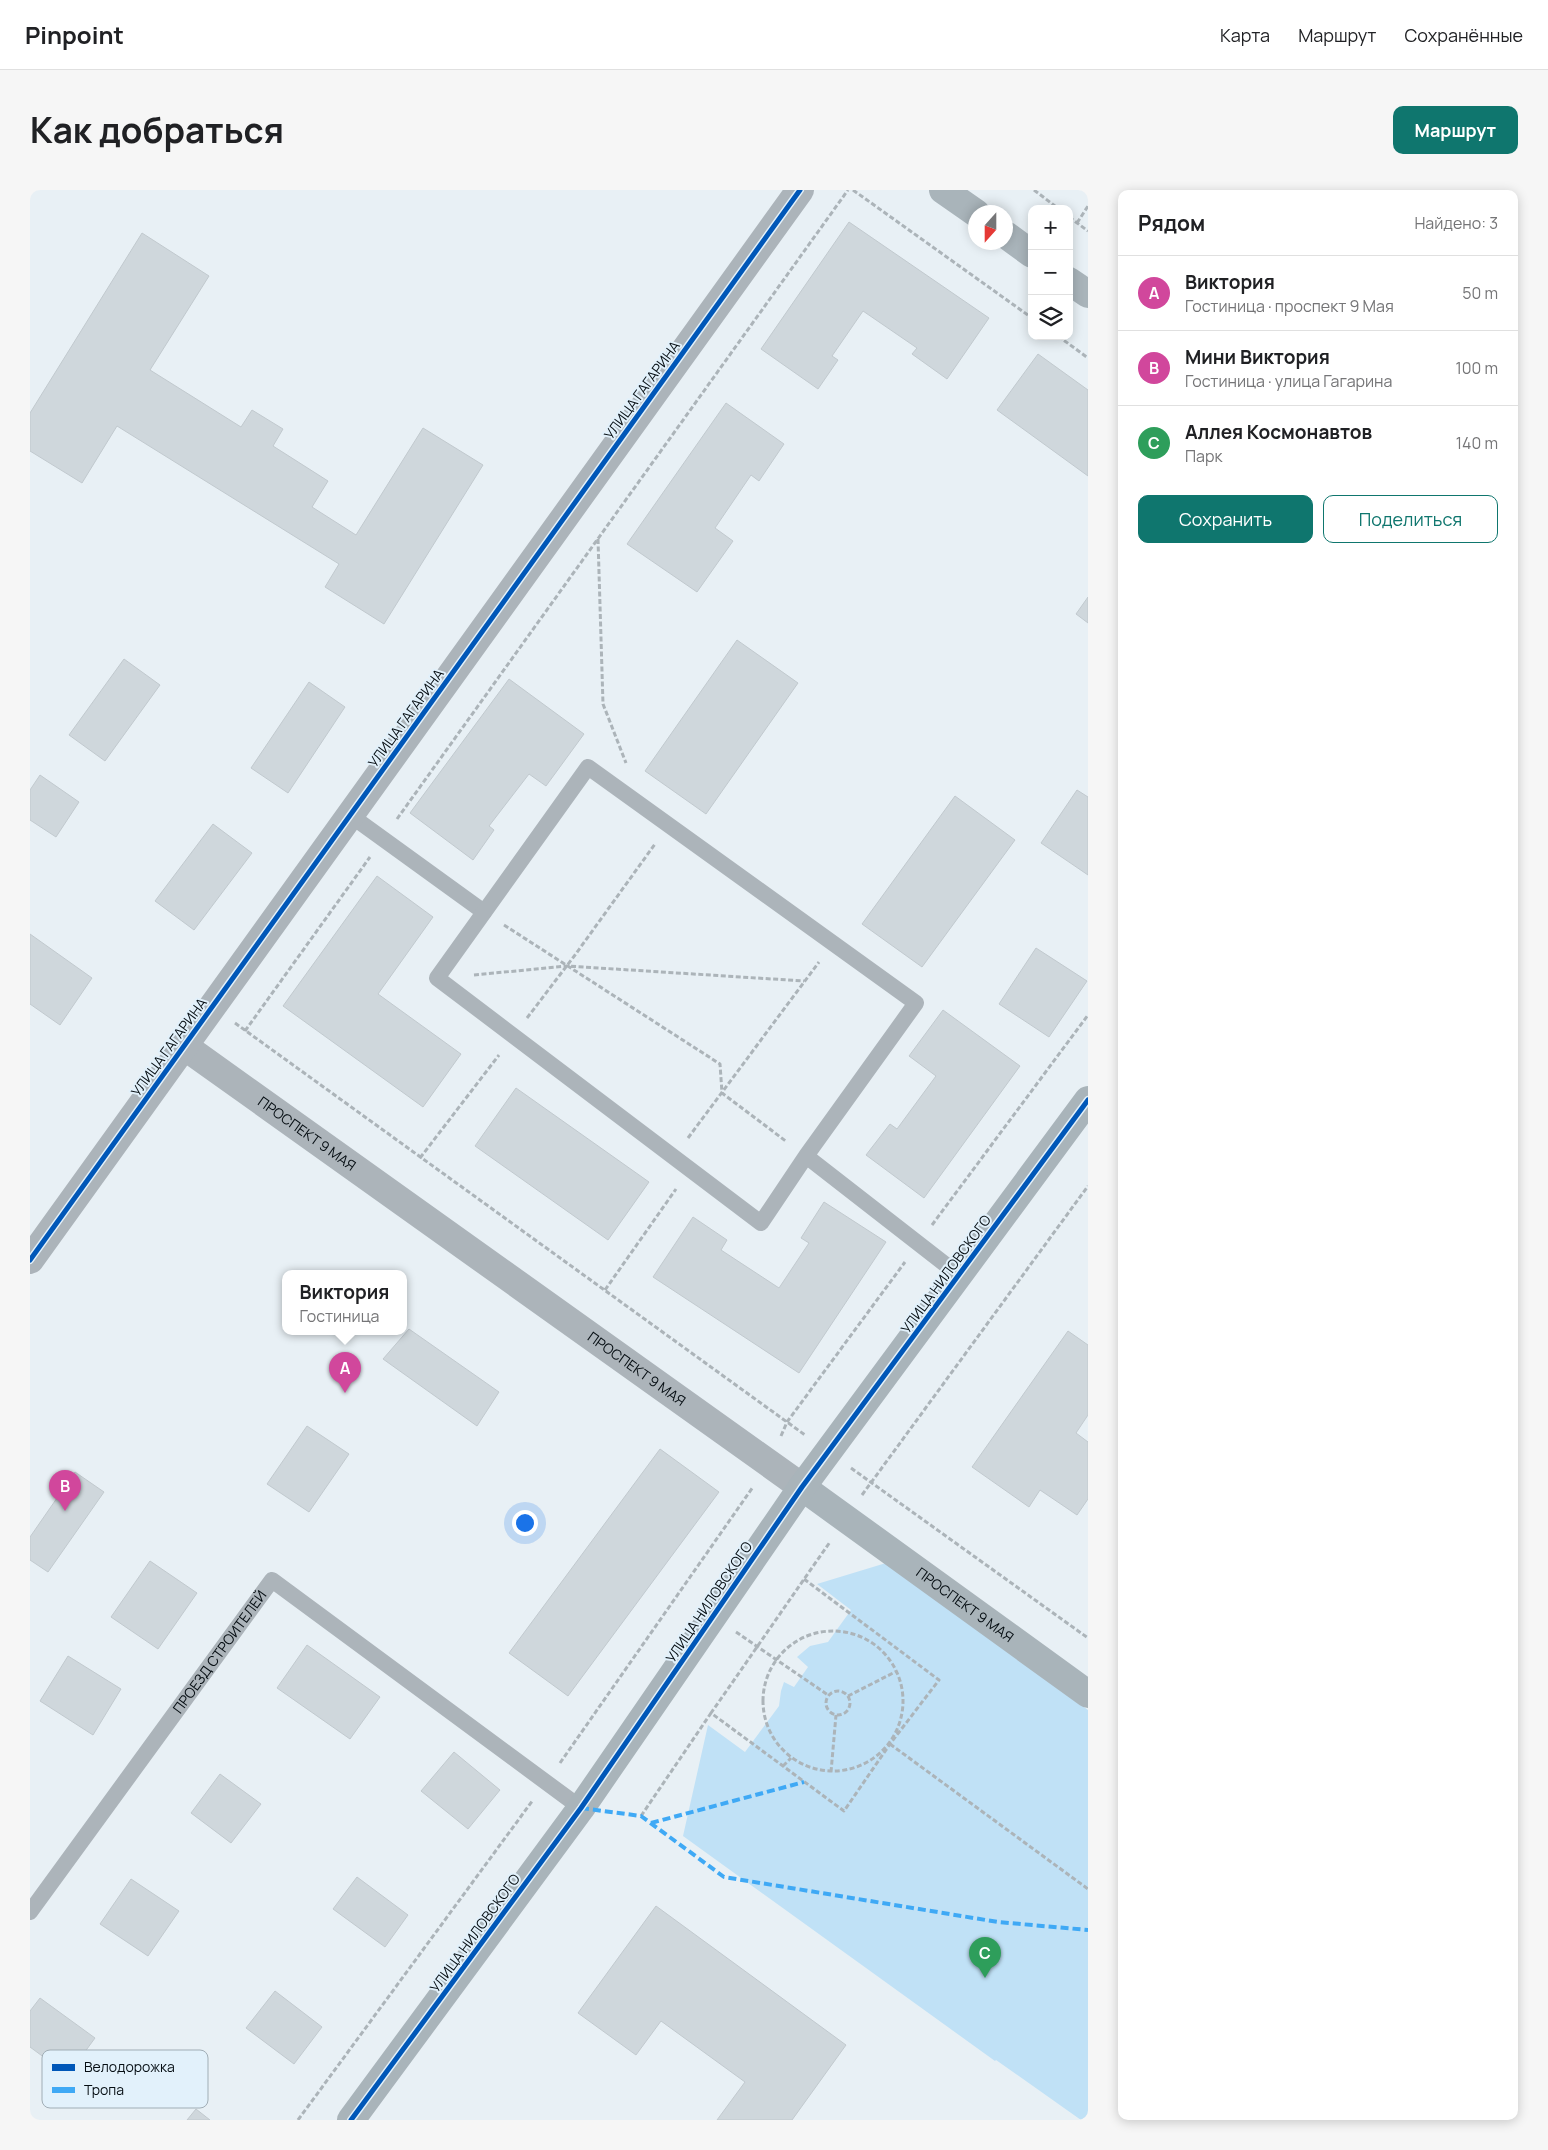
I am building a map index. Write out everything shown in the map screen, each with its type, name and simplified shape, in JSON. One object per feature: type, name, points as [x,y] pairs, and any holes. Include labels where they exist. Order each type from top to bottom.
[{"type":"street","name":"УЛИЦА ГАГАРИНА","points":[[30,1260],[800,190]]},
{"type":"street","points":[[943,190],[968,208]]},
{"type":"street","points":[[1013,240],[1028,251]]},
{"type":"street","points":[[1073,284],[1088,294]]},
{"type":"street","name":"ПРОСПЕКТ 9 МАЯ","points":[[184,1046],[770,1464],[1088,1694]]},
{"type":"street","name":"УЛИЦА НИЛОВСКОГО","points":[[351,2120],[581,1808],[802,1487],[1088,1100]]},
{"type":"lane","points":[[588,767],[642,806],[916,1003],[806,1156],[761,1223],[437,978],[588,767]]},
{"type":"lane","points":[[350,815],[484,912]]},
{"type":"lane","points":[[806,1156],[959,1275]]},
{"type":"lane","name":"ПРОЕЗД СТРОИТЕЛЕЙ","points":[[30,1912],[272,1580],[581,1808]]},
{"type":"path","points":[[245,1031],[848,190]]},
{"type":"path","points":[[853,190],[1028,315]]},
{"type":"path","points":[[1034,190],[1053,205]]},
{"type":"path","points":[[1077,222],[1088,206]]},
{"type":"path","points":[[1073,220],[1088,231]]},
{"type":"path","points":[[1063,340],[1088,358]]},
{"type":"path","points":[[598,538],[603,704],[642,806]]},
{"type":"path","points":[[526,1020],[669,826]]},
{"type":"path","points":[[484,912],[720,1064],[722,1093],[806,1156]]},
{"type":"path","points":[[604,1290],[677,1188],[674,1157],[832,943]]},
{"type":"path","points":[[437,978],[567,966],[805,981]]},
{"type":"path","points":[[212,1007],[1088,1638]]},
{"type":"path","points":[[298,2120],[546,1782],[770,1464],[787,1422],[1088,1015]]},
{"type":"path","points":[[420,1158],[502,1050]]},
{"type":"path","points":[[641,1816],[870,1482],[1088,1186]]},
{"type":"path","points":[[711,1713],[844,1811],[890,1744],[900,1728],[904,1709],[903,1690],[898,1671],[878,1647],[863,1637],[840,1630],[815,1633],[793,1643],[775,1660],[766,1680],[763,1701],[766,1723],[776,1742],[791,1758],[810,1768],[831,1772],[853,1769],[874,1760],[890,1744],[939,1680],[804,1579]]},
{"type":"path","points":[[713,1616],[828,1695]]},
{"type":"path","points":[[878,1647],[884,1639]]},
{"type":"path","points":[[848,1696],[898,1671]]},
{"type":"path","points":[[838,1690],[848,1696],[850,1704],[847,1711],[836,1715],[826,1708],[825,1703],[828,1695],[838,1690]]},
{"type":"path","points":[[831,1772],[836,1715]]},
{"type":"path","points":[[890,1744],[1088,1888]]},
{"type":"path","points":[[784,1766],[791,1758]]},
{"type":"shaded area","points":[[886,1563],[1088,1710],[1088,2120],[1081,2120],[995,2061],[683,1836],[708,1725],[745,1752],[779,1706],[784,1682],[794,1687],[808,1667],[797,1657],[810,1646],[828,1642],[851,1610],[817,1584]]},
{"type":"building","points":[[849,222],[989,318],[947,379],[912,354],[917,348],[863,311],[832,356],[838,360],[818,389],[761,349]]},
{"type":"building","points":[[142,233],[209,276],[150,370],[241,427],[252,410],[283,429],[273,446],[328,481],[312,507],[356,535],[423,428],[483,465],[384,624],[325,587],[339,564],[117,426],[82,483],[30,451],[30,413]]},
{"type":"building","points":[[1038,354],[1088,390],[1088,476],[997,410]]},
{"type":"building","points":[[726,403],[784,444],[759,481],[751,475],[715,528],[733,541],[697,592],[627,544]]},
{"type":"building","points":[[1088,597],[1088,623],[1076,614]]},
{"type":"building","points":[[737,640],[798,683],[706,814],[645,771]]},
{"type":"building","points":[[124,659],[160,685],[105,761],[69,735]]},
{"type":"building","points":[[509,679],[584,734],[546,786],[529,774],[489,826],[494,830],[473,860],[410,813]]},
{"type":"building","points":[[309,682],[345,707],[288,793],[251,768]]},
{"type":"building","points":[[40,775],[79,802],[56,837],[30,820],[30,790]]},
{"type":"building","points":[[1077,790],[1088,797],[1088,875],[1041,843]]},
{"type":"building","points":[[955,796],[1015,840],[922,967],[862,924]]},
{"type":"building","points":[[213,824],[252,853],[194,930],[155,901]]},
{"type":"building","points":[[377,876],[433,917],[378,994],[461,1054],[423,1107],[283,1006]]},
{"type":"building","points":[[30,934],[92,978],[60,1025],[30,1004]]},
{"type":"building","points":[[1036,948],[1087,981],[1049,1037],[999,1004]]},
{"type":"building","points":[[943,1010],[1020,1066],[924,1198],[866,1155],[890,1124],[897,1129],[936,1076],[909,1056]]},
{"type":"building","points":[[516,1088],[649,1182],[608,1240],[475,1146]]},
{"type":"building","points":[[824,1202],[886,1242],[799,1373],[653,1277],[693,1217],[727,1240],[721,1250],[779,1288],[809,1243],[801,1238]]},
{"type":"building","points":[[409,1329],[499,1392],[477,1426],[383,1359],[404,1335],[407,1335]]},
{"type":"building","points":[[1068,1331],[1088,1345],[1088,1415],[1076,1433],[1088,1442],[1088,1499],[1077,1515],[1040,1490],[1029,1507],[972,1467]]},
{"type":"building","points":[[307,1426],[349,1454],[309,1512],[267,1484]]},
{"type":"building","points":[[660,1449],[719,1492],[568,1696],[509,1653]]},
{"type":"building","points":[[75,1472],[104,1492],[48,1572],[30,1560],[30,1537]]},
{"type":"building","points":[[150,1561],[197,1593],[158,1649],[111,1617]]},
{"type":"building","points":[[307,1645],[380,1697],[350,1739],[277,1688]]},
{"type":"building","points":[[68,1656],[121,1689],[93,1735],[40,1701]]},
{"type":"building","points":[[454,1752],[500,1790],[468,1829],[421,1791]]},
{"type":"building","points":[[220,1774],[261,1804],[231,1843],[191,1813]]},
{"type":"building","points":[[357,1877],[408,1915],[385,1947],[333,1909]]},
{"type":"building","points":[[131,1879],[179,1911],[148,1956],[100,1924]]},
{"type":"building","points":[[656,1906],[846,2045],[792,2120],[717,2120],[745,2082],[661,2021],[636,2055],[578,2013]]},
{"type":"building","points":[[275,1991],[322,2027],[294,2064],[246,2028]]},
{"type":"building","points":[[40,1998],[95,2038],[86,2050],[42,2050],[42,2056],[30,2047],[30,2011]]},
{"type":"building","points":[[196,2109],[210,2120],[187,2120]]},
{"type":"marked path","points":[[651,1823],[804,1782]]},
{"type":"marked path","points":[[581,1808],[641,1816],[724,1877],[998,1922],[1088,1930]]},
{"type":"cycle path","points":[[30,1260],[800,190]]},
{"type":"cycle path","points":[[351,2120],[581,1808],[802,1487],[1088,1100]]},
{"type":"place","name":"Виктория","points":[[345,1393]]},
{"type":"place","name":"Мини Виктория","points":[[65,1511]]},
{"type":"place","name":"Аллея Космонавтов","points":[[985,1978]]}]
